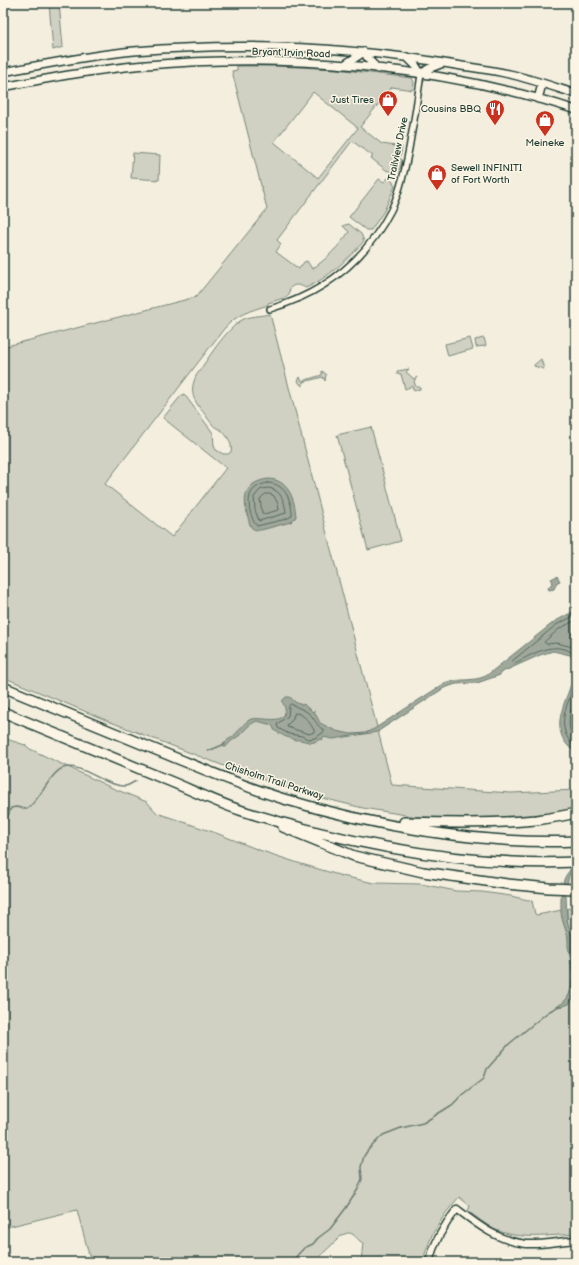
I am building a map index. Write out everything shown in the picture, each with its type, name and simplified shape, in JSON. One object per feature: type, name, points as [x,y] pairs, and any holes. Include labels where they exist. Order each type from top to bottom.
[{"type":"highway","name":"Chisholm Trail Parkway","points":[[3,687],[240,784],[298,803],[372,821],[457,835],[519,840],[576,841]]},
{"type":"highway","points":[[3,712],[354,856],[456,878],[549,888],[576,889]]},
{"type":"highway","points":[[245,812],[339,837],[435,856],[539,864],[576,864]]},
{"type":"highway","points":[[372,821],[468,823],[537,820],[576,814]]},
{"type":"main road","name":"Bryant Irvin Road","points":[[3,72],[111,54],[170,49],[252,46],[313,48],[406,57],[510,74],[576,94]]},
{"type":"main road","points":[[344,65],[364,52],[369,60],[378,69]]},
{"type":"main road","points":[[406,57],[416,66],[421,74],[428,69],[443,63]]},
{"type":"main road","name":"Bryant Irvin Road","points":[[3,87],[38,80],[146,65],[241,61],[311,63],[344,65],[421,74],[499,88],[576,110]]},
{"type":"main road","points":[[538,99],[542,84]]},
{"type":"street","name":"Trailview Drive","points":[[270,309],[307,295],[338,276],[354,262],[381,227],[391,210],[408,158],[421,74]]},
{"type":"street","points":[[429,1262],[435,1244],[444,1226],[457,1209],[495,1236],[511,1241],[527,1244],[576,1240]]},
{"type":"shaded area","points":[[49,3],[59,3],[63,47],[53,50]]},
{"type":"shaded area","points":[[237,66],[277,66],[336,69],[412,78],[414,82],[413,90],[392,87],[360,127],[382,144],[402,147],[400,169],[394,173],[386,170],[371,158],[373,156],[352,141],[277,240],[281,244],[276,252],[299,269],[304,262],[307,261],[312,269],[332,252],[349,232],[343,226],[349,224],[361,234],[364,241],[337,268],[314,284],[306,288],[300,285],[294,285],[290,288],[287,297],[268,303],[268,305],[255,309],[233,320],[223,330],[105,484],[172,537],[226,468],[163,418],[184,394],[213,433],[214,446],[216,450],[223,454],[228,454],[231,452],[230,443],[225,434],[214,426],[195,400],[193,396],[194,382],[196,376],[217,345],[236,324],[248,318],[270,314],[392,785],[511,793],[576,790],[576,810],[493,819],[418,817],[363,808],[306,794],[237,771],[108,721],[3,677],[3,347],[196,297],[267,209],[232,71],[237,70]],"holes":[[[313,92],[358,128],[318,178],[274,142]]]},
{"type":"shaded area","points":[[133,153],[160,155],[159,180],[131,178]]},
{"type":"shaded area","points":[[388,178],[395,186],[384,211],[371,230],[366,230],[349,217],[379,179],[384,182]]},
{"type":"shaded area","points":[[470,338],[473,349],[448,356],[445,344]]},
{"type":"shaded area","points":[[484,338],[486,345],[476,347],[475,340]]},
{"type":"shaded area","points":[[541,359],[544,369],[534,366]]},
{"type":"shaded area","points":[[409,369],[406,372],[414,379],[417,377],[414,381],[416,387],[420,387],[420,389],[414,391],[412,386],[405,389],[401,374],[397,374],[398,371]]},
{"type":"shaded area","points":[[322,371],[326,374],[325,381],[323,377],[303,382],[303,386],[298,381],[300,377],[302,381],[322,375]]},
{"type":"shaded area","points":[[371,427],[401,541],[368,550],[337,435]]},
{"type":"shaded area","points":[[3,738],[25,745],[30,749],[110,787],[147,802],[157,813],[298,863],[342,876],[374,883],[421,884],[456,891],[482,892],[511,896],[532,901],[535,914],[537,915],[562,910],[563,921],[571,954],[573,973],[571,990],[562,1004],[565,1006],[575,980],[572,951],[573,940],[568,928],[567,909],[576,909],[576,1234],[524,1236],[504,1233],[494,1229],[468,1211],[470,1206],[459,1197],[445,1214],[432,1235],[422,1262],[361,1262],[363,1243],[351,1233],[348,1233],[341,1236],[314,1262],[91,1262],[77,1210],[3,1228]]},
{"type":"water","points":[[268,479],[281,482],[289,491],[294,503],[296,517],[291,522],[261,530],[255,530],[251,527],[249,521],[245,500],[246,495],[251,486],[255,483]]},
{"type":"water","points":[[557,576],[560,581],[556,583],[554,589],[549,590],[548,588],[553,582],[551,579]]},
{"type":"water","points":[[576,610],[576,753],[565,743],[561,732],[560,720],[562,709],[571,685],[575,661],[570,655],[553,651],[540,655],[500,673],[500,675],[477,683],[456,684],[444,688],[377,732],[333,739],[323,737],[322,740],[320,739],[310,742],[294,740],[275,731],[272,725],[257,721],[249,726],[226,747],[224,747],[223,743],[233,736],[249,720],[275,719],[283,716],[285,709],[282,701],[286,697],[290,697],[295,702],[302,705],[304,704],[312,712],[314,711],[320,723],[336,731],[351,734],[365,733],[374,729],[445,683],[476,679],[486,676],[554,622]]},
{"type":"water","points":[[576,861],[576,867],[569,876],[565,894],[567,920],[573,940],[572,951],[576,990],[569,1004],[560,1007],[559,1005],[565,1001],[569,994],[572,978],[568,937],[561,913],[561,893],[563,882]]},
{"type":"waterway","points":[[208,751],[225,744]]},
{"type":"waterway","points":[[3,829],[11,808],[16,807],[27,809],[37,799],[54,775],[63,768],[78,768],[110,783],[118,785],[126,786],[136,781]]},
{"type":"waterway","points":[[291,1262],[304,1248],[313,1244],[330,1229],[346,1208],[358,1189],[362,1179],[361,1167],[364,1156],[383,1135],[401,1128],[423,1123],[452,1105],[463,1094],[484,1078],[487,1069],[509,1044],[548,1012],[559,1006]]},
{"type":"place","name":"Just Tires","points":[[388,117]]},
{"type":"place","name":"Cousins BBQ","points":[[495,126]]},
{"type":"place","name":"Meineke","points":[[545,137]]},
{"type":"place","name":"Sewell INFINITI of Fort Worth","points":[[437,191]]}]
